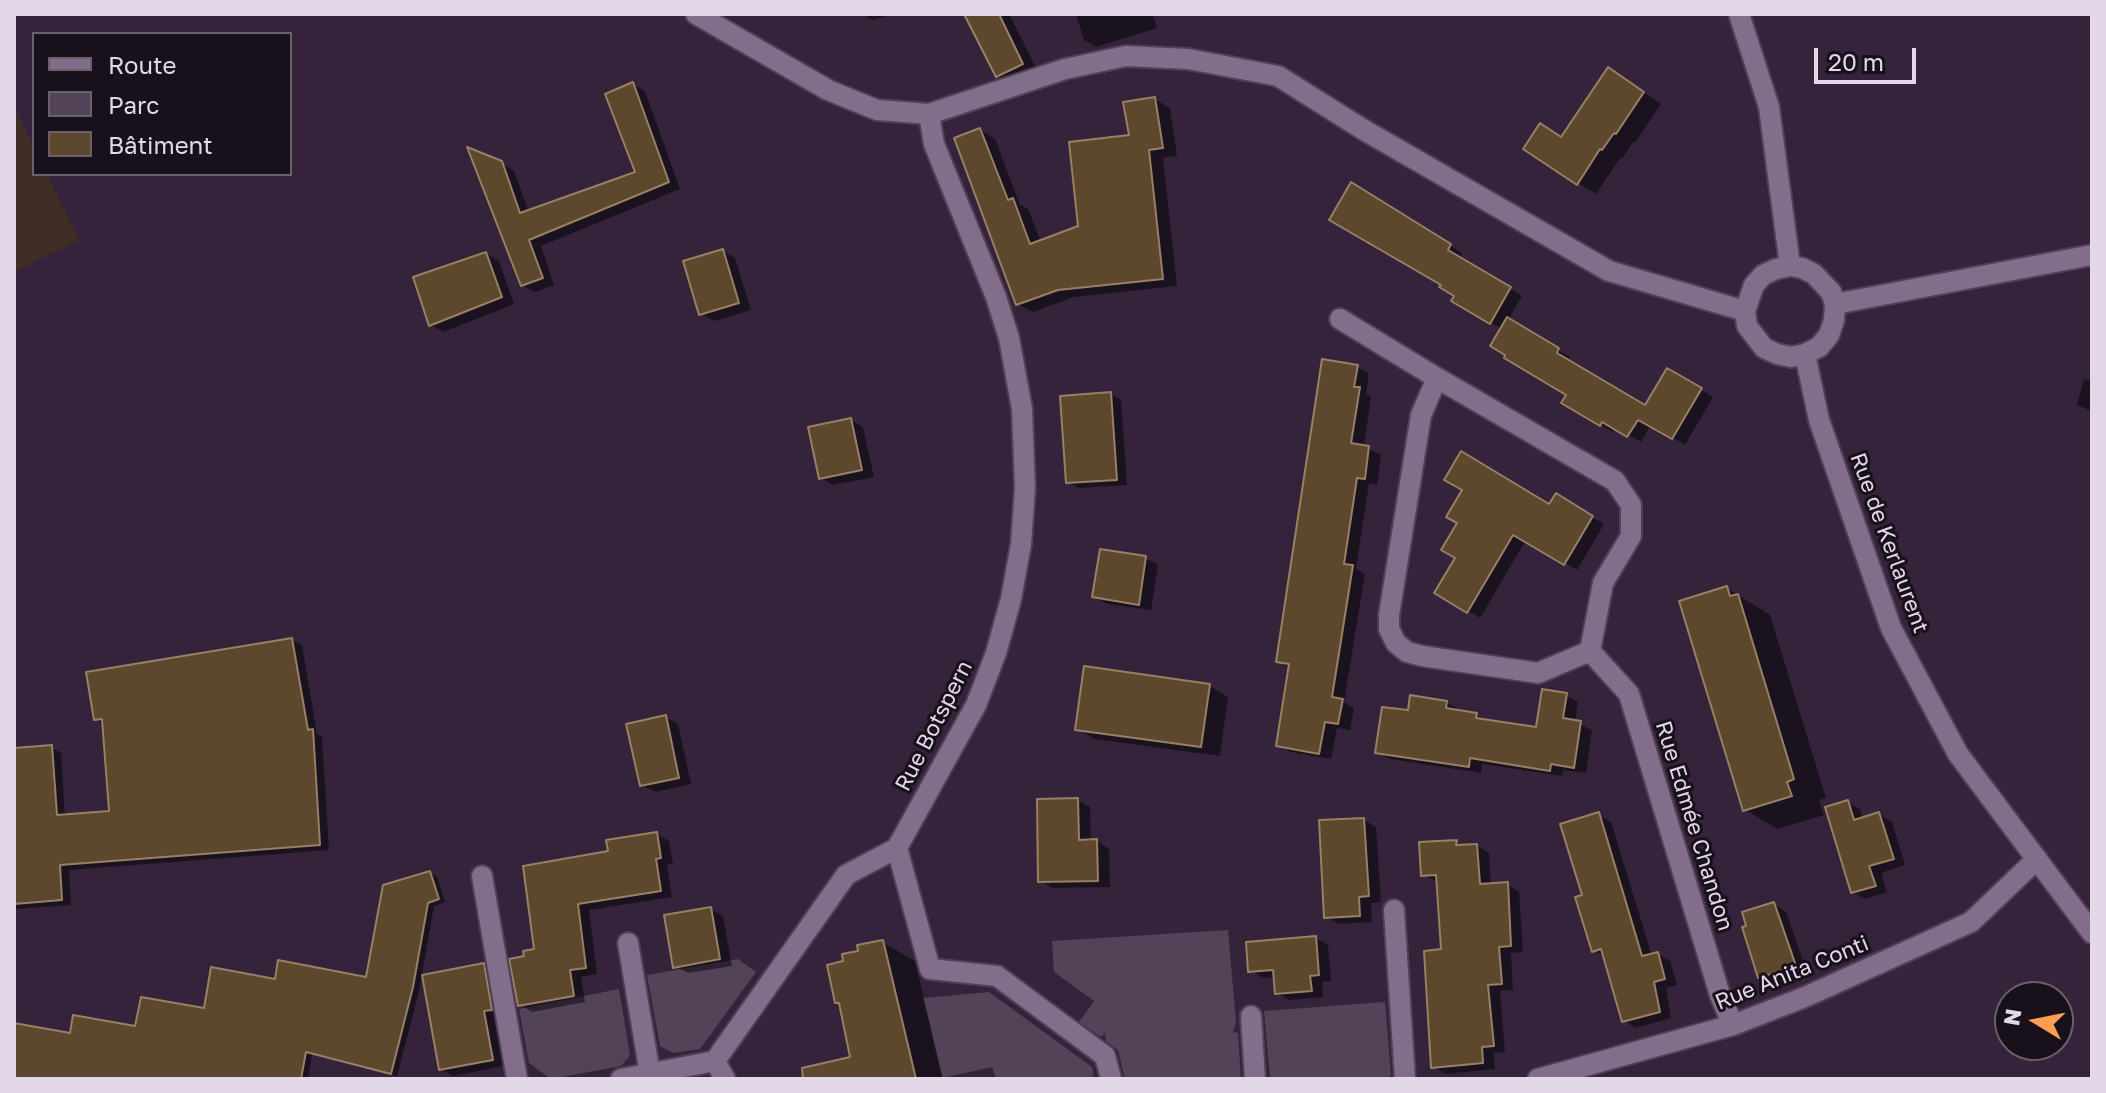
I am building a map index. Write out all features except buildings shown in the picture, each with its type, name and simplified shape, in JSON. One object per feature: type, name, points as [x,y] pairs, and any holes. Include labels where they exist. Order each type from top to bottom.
[{"type":"street","points":[[696,14],[828,90],[877,110],[929,114],[1065,69],[1126,56],[1188,59],[1278,76],[1364,130],[1609,271],[1745,311]]},
{"type":"street","points":[[1739,14],[1769,107],[1790,266]]},
{"type":"street","name":"Rue Botspern","points":[[897,848],[976,705],[996,653],[1011,599],[1021,544],[1025,488],[1022,409],[1009,338],[996,297],[934,144],[929,114]]},
{"type":"street","points":[[1833,298],[2092,255]]},
{"type":"street","points":[[1790,266],[1814,274],[1833,298],[1834,320],[1829,335],[1819,347],[1805,354],[1791,357],[1764,348],[1747,326],[1745,311],[1754,285],[1763,275],[1790,266]]},
{"type":"street","points":[[1340,319],[1615,481],[1631,505],[1631,536],[1603,583],[1590,651],[1538,673],[1422,656],[1407,652],[1396,643],[1389,629],[1389,615],[1421,415],[1437,378]]},
{"type":"street","name":"Rue de Kerlaurent","points":[[1805,354],[1819,420],[1891,628],[1958,754],[2092,933]]},
{"type":"street","name":"Rue Edmée Chandon","points":[[1590,651],[1629,694],[1720,995],[1733,1025]]},
{"type":"street","points":[[621,1079],[720,1070],[846,875],[897,848],[930,969],[997,976],[1105,1056],[1111,1079]]},
{"type":"street","name":"Rue Anita Conti","points":[[1538,1079],[1733,1025],[1805,997],[1971,922],[2037,859]]},
{"type":"street","points":[[482,876],[517,1079]]},
{"type":"street","points":[[1394,910],[1405,1079]]},
{"type":"street","points":[[628,943],[650,1074]]},
{"type":"street","points":[[1251,1016],[1255,1079]]},
{"type":"shaded area","points":[[14,106],[32,143],[32,176],[48,176],[79,240],[14,272]]},
{"type":"green space","points":[[1228,930],[1236,1022],[1233,1032],[1238,1033],[1241,1079],[1125,1079],[1118,1050],[1106,1041],[1105,1033],[1101,1037],[1079,1022],[1094,1001],[1054,972],[1052,941]]},
{"type":"green space","points":[[738,959],[756,972],[700,1049],[673,1053],[660,1046],[647,975]]},
{"type":"green space","points":[[619,989],[630,1055],[621,1066],[551,1079],[529,1063],[519,1009]]},
{"type":"green space","points":[[989,992],[1092,1067],[1094,1079],[996,1079],[992,1067],[942,1078],[923,998]]},
{"type":"green space","points":[[1385,1002],[1389,1079],[1270,1079],[1264,1011]]}]
